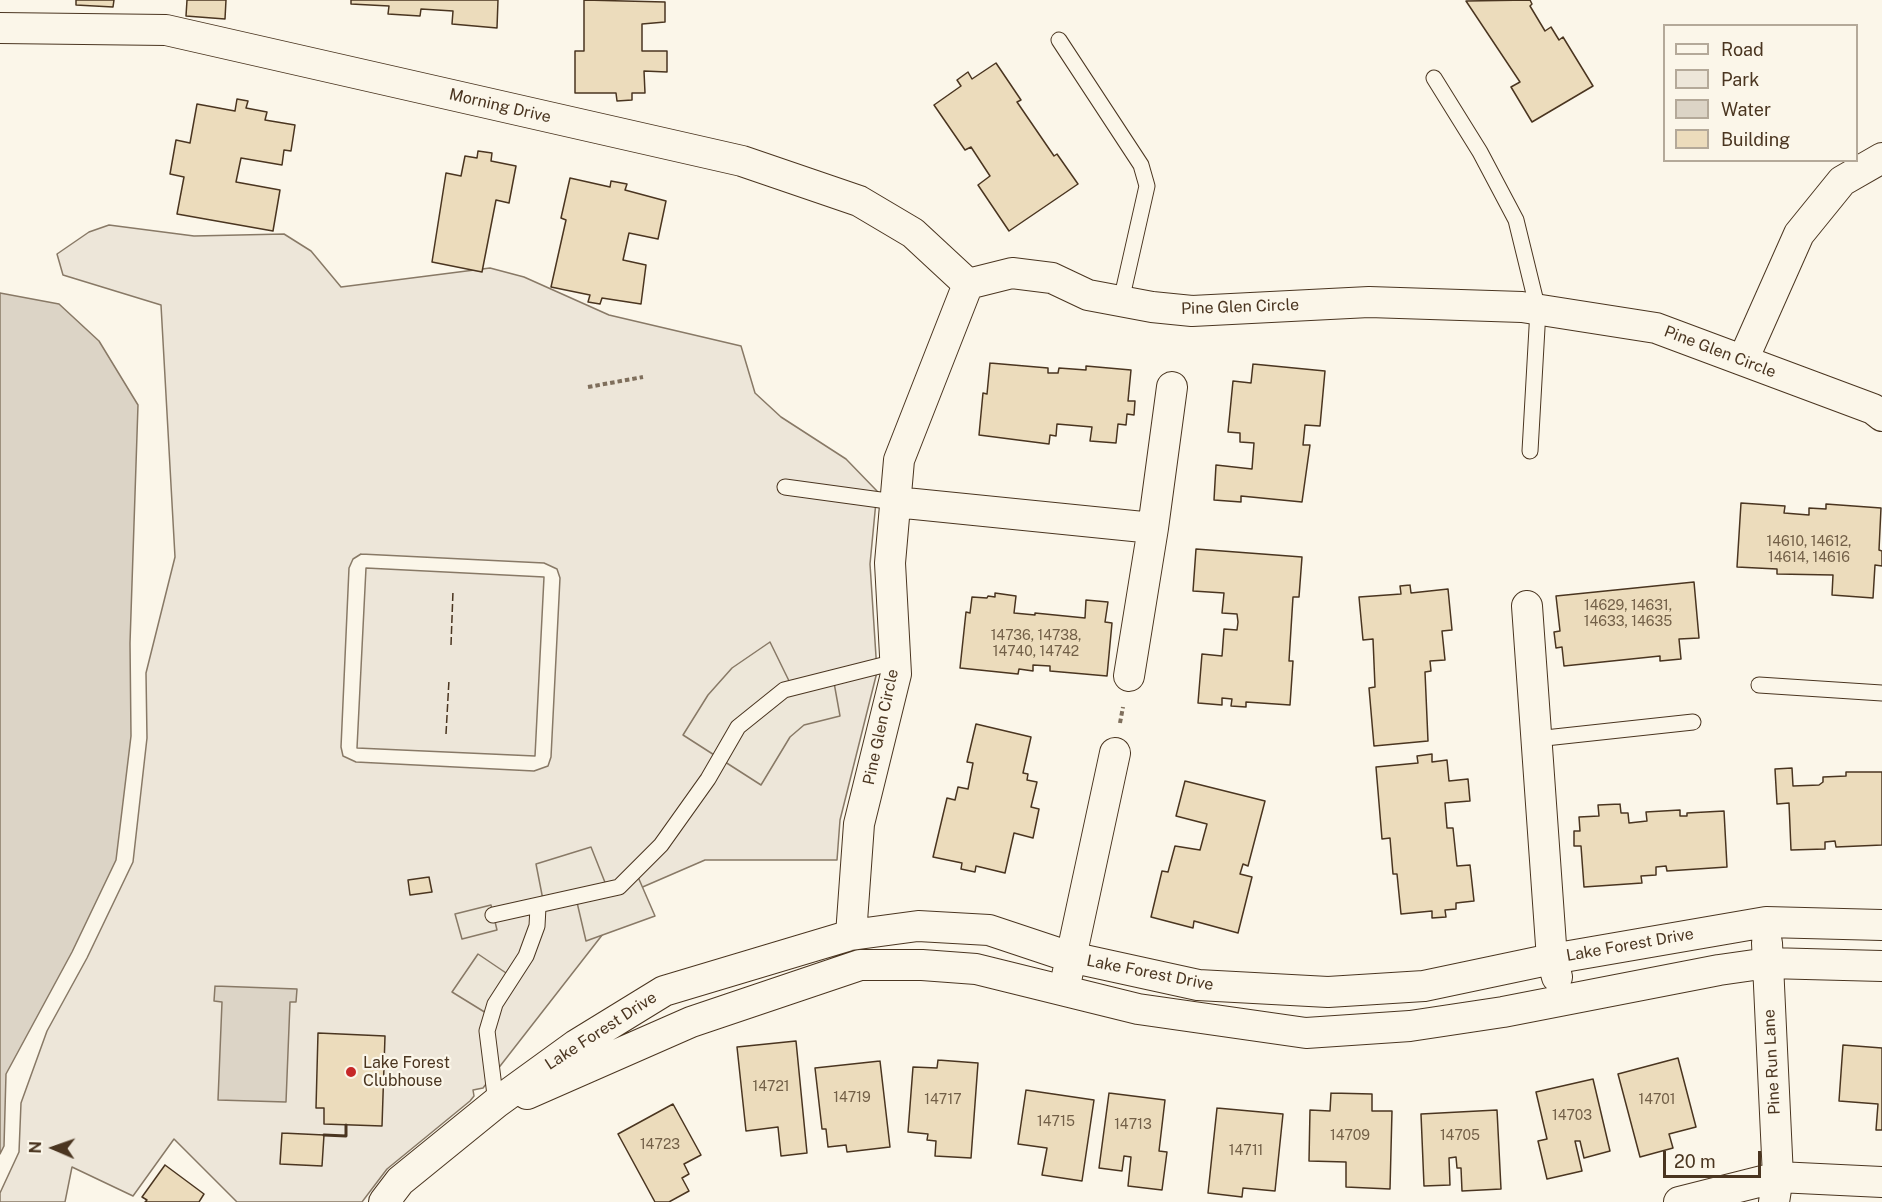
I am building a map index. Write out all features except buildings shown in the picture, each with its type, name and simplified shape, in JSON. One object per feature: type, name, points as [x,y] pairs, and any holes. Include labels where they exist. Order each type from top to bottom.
[{"type":"street","name":"Morning Drive","points":[[0,28],[166,30],[742,161],[859,201],[913,233],[968,284]]},
{"type":"street","points":[[1743,360],[1799,234],[1842,181],[1882,158]]},
{"type":"street","name":"Pine Glen Circle","points":[[851,935],[859,824],[896,674],[890,563],[899,460],[968,284],[1012,273],[1052,278],[1088,295],[1192,312],[1369,302],[1538,310],[1656,328],[1873,409],[1882,416]]},
{"type":"street","points":[[1129,676],[1153,528],[1172,387]]},
{"type":"street","points":[[895,502],[1153,528]]},
{"type":"street","points":[[1527,606],[1552,958],[1562,1000]]},
{"type":"street","points":[[1065,990],[1070,957],[1115,753]]},
{"type":"street","name":"Lake Forest Drive","points":[[384,1202],[400,1181],[496,1103],[576,1045],[664,991],[851,935],[918,926],[989,930],[1070,957],[1198,985],[1328,992],[1424,986],[1552,958],[1766,922],[1882,925]]},
{"type":"street","name":"Pine Run Lane","points":[[1766,922],[1776,1189]]},
{"type":"street","name":"Lake Forest Drive","points":[[496,1103],[521,1097],[691,1022],[860,965],[922,965],[976,969],[1138,1009],[1306,1033],[1410,1026],[1768,963],[1882,966]]},
{"type":"street","points":[[1678,1202],[1776,1189],[1882,1182]]},
{"type":"lane","points":[[1059,40],[1141,165],[1147,186],[1121,301]]},
{"type":"lane","points":[[1434,78],[1480,152],[1516,220],[1538,310],[1530,451]]},
{"type":"lane","points":[[785,488],[895,502]]},
{"type":"lane","points":[[494,915],[538,907],[619,887],[661,845],[708,779],[738,727],[784,690],[895,662]]},
{"type":"lane","points":[[1759,685],[1882,693]]},
{"type":"lane","points":[[1536,739],[1693,723]]},
{"type":"lane","points":[[496,1103],[487,1031],[495,1004],[526,956],[537,926],[538,907]]},
{"type":"path","points":[[588,387],[643,377]]},
{"type":"path","points":[[1115,753],[1129,676]]},
{"type":"green space","points":[[109,225],[194,236],[284,234],[311,251],[341,287],[490,268],[524,277],[609,315],[741,346],[755,393],[781,417],[846,459],[877,491],[870,564],[877,672],[840,820],[837,860],[705,860],[638,889],[483,1088],[473,1090],[474,1096],[470,1101],[387,1169],[362,1202],[237,1202],[174,1139],[133,1196],[72,1167],[65,1202],[0,1202],[0,1193],[19,1152],[21,1103],[47,1031],[87,958],[133,862],[147,738],[146,673],[175,557],[161,305],[63,275],[57,254],[89,232]],"holes":[[[361,554],[544,563],[557,569],[560,578],[551,757],[548,766],[534,771],[356,762],[343,756],[341,747],[349,568],[353,559]]]},
{"type":"green space","points":[[366,568],[544,577],[535,756],[357,748]]},
{"type":"shaded area","points":[[770,642],[792,687],[833,677],[840,716],[804,725],[790,737],[761,785],[683,735],[708,695],[732,668]]},
{"type":"shaded area","points":[[591,847],[608,890],[635,870],[655,916],[586,941],[576,898],[544,905],[536,864]]},
{"type":"shaded area","points":[[491,905],[497,930],[462,939],[455,914]]},
{"type":"shaded area","points":[[478,954],[512,977],[491,1016],[452,992]]},
{"type":"water","points":[[0,293],[59,304],[99,341],[138,405],[130,643],[131,736],[116,860],[72,952],[6,1074],[4,1146],[0,1154]]},
{"type":"water","points":[[215,986],[297,989],[296,1002],[290,1002],[286,1102],[218,1100],[222,1002],[214,1001]]},
{"type":"fence","points":[[451,645],[453,591]]},
{"type":"fence","points":[[446,734],[449,680]]},
{"type":"wall","points":[[324,1135],[346,1136],[346,1125]]},
{"type":"place","name":"Lake Forest Clubhouse","points":[[351,1072]]}]
